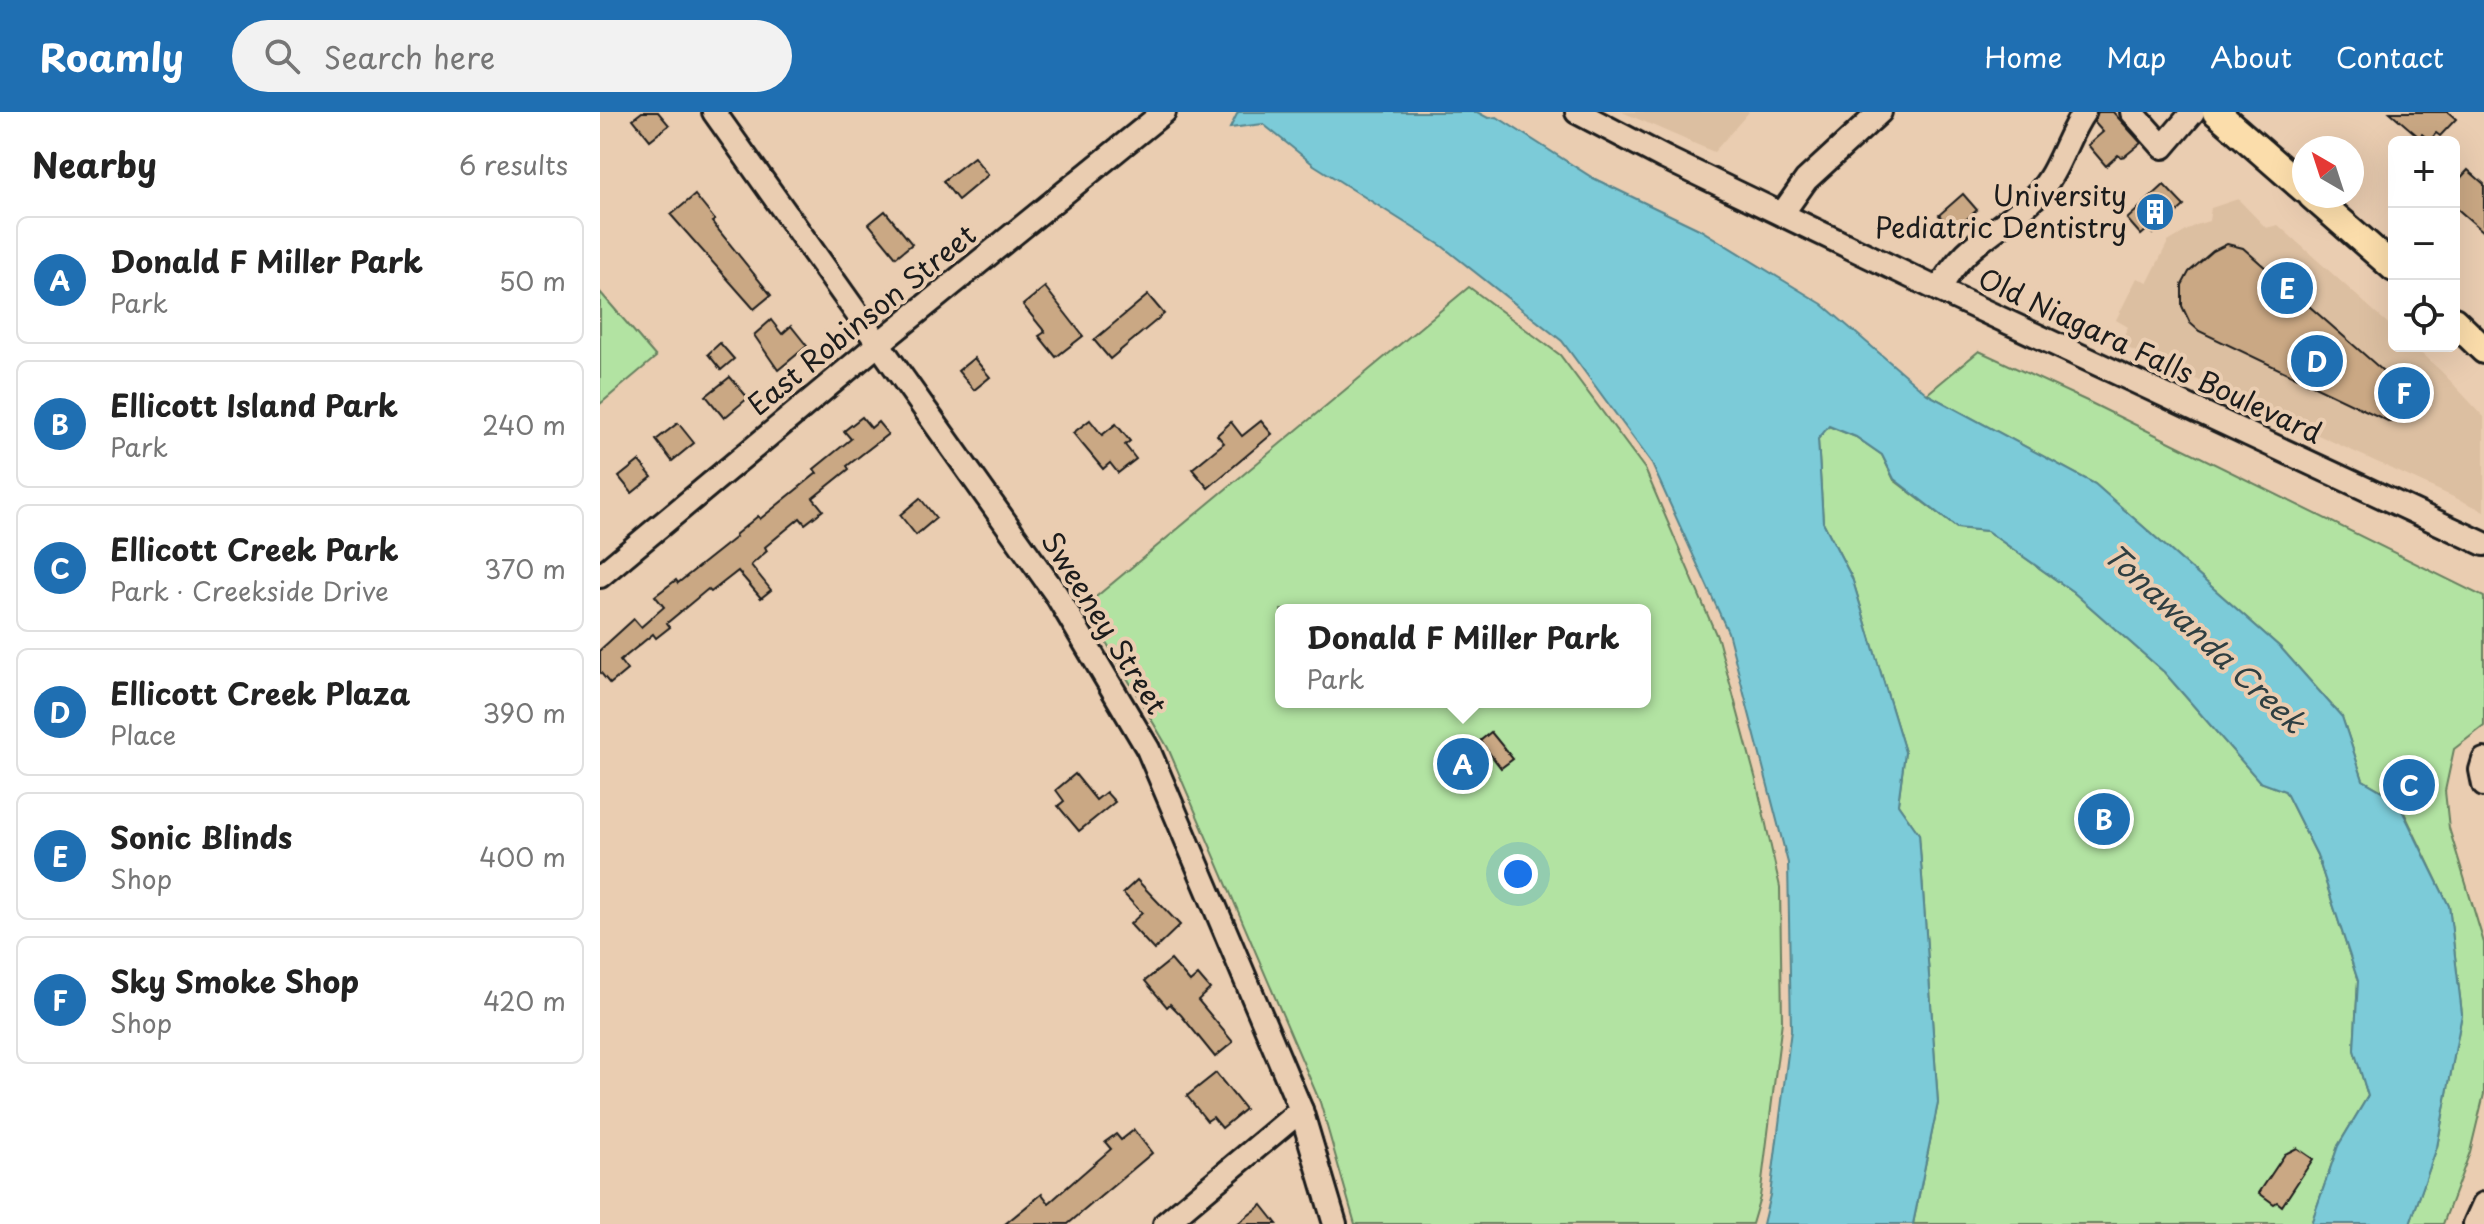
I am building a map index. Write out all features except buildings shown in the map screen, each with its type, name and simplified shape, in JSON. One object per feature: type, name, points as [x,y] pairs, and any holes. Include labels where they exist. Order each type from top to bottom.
[{"type":"main road","points":[[2216,112],[2292,178]]},
{"type":"main road","points":[[2326,208],[2388,263]]},
{"type":"main road","points":[[2460,327],[2484,350]]},
{"type":"street","name":"Sweeney Street","points":[[714,112],[1056,594],[1148,749],[1301,1110],[1335,1224]]},
{"type":"street","name":"Old Niagara Falls Boulevard","points":[[1577,112],[1665,158],[1939,290],[2484,544]]},
{"type":"street","points":[[1782,214],[1806,180],[1880,112]]},
{"type":"street","points":[[1939,290],[1959,258],[2034,198],[2051,179],[2084,112]]},
{"type":"street","points":[[2132,112],[2163,147],[2193,112]]},
{"type":"street","name":"East Robinson Street","points":[[600,576],[877,345],[1162,114]]},
{"type":"street","points":[[2484,760],[2481,770],[2484,785]]},
{"type":"street","points":[[1165,1224],[1301,1110]]},
{"type":"street","points":[[2475,1224],[2484,1204]]},
{"type":"shaded area","points":[[1622,112],[1749,112],[1714,152]]},
{"type":"shaded area","points":[[2238,199],[2266,228],[2278,225],[2388,324],[2388,352],[2420,352],[2484,417],[2484,511],[2119,344],[2128,327],[2116,320],[2137,278],[2148,282],[2168,242],[2209,221],[2211,208]]},
{"type":"green space","points":[[1469,287],[1560,355],[1645,469],[1718,639],[1756,780],[1780,887],[1782,1021],[1760,1197],[1752,1224],[1355,1224],[1320,1102],[1168,748],[1085,606]]},
{"type":"green space","points":[[600,292],[656,357],[600,404]]},
{"type":"green space","points":[[1979,351],[2484,597],[2484,726],[2454,749],[2445,791],[2449,828],[2484,943],[2484,1094],[2470,1152],[2443,1224],[2410,1224],[2437,1147],[2462,1014],[2449,906],[2398,800],[2363,780],[2342,717],[2281,648],[2095,484],[1927,394]]},
{"type":"green space","points":[[1828,426],[1856,437],[1882,455],[1894,480],[1957,528],[1987,531],[2072,591],[2164,672],[2260,782],[2285,791],[2317,855],[2358,981],[2354,1050],[2368,1096],[2338,1146],[2311,1224],[1913,1224],[1938,1103],[1919,834],[1898,804],[1905,752],[1852,578],[1823,522],[1818,439]]},
{"type":"water","name":"Tonawanda Creek","points":[[1238,112],[1477,112],[1488,118],[1497,117],[1593,178],[1699,229],[1822,304],[1927,394],[2095,484],[2281,648],[2342,717],[2363,780],[2397,800],[2449,906],[2462,1014],[2437,1147],[2410,1224],[2311,1224],[2338,1146],[2368,1096],[2354,1050],[2358,981],[2317,855],[2285,791],[2260,782],[2164,672],[2072,591],[1987,531],[1957,528],[1894,479],[1882,455],[1856,437],[1829,426],[1818,439],[1823,522],[1852,578],[1905,752],[1898,804],[1919,834],[1938,1103],[1913,1224],[1763,1224],[1770,1195],[1791,1030],[1788,863],[1728,632],[1651,462],[1562,341],[1442,246],[1314,165],[1263,124],[1230,128]]},
{"type":"place","name":"University Pediatric Dentistry","points":[[2155,212]]},
{"type":"place","name":"Sonic Blinds","points":[[2287,288]]},
{"type":"place","name":"Ellicott Creek Plaza","points":[[2317,361]]},
{"type":"place","name":"Sky Smoke Shop","points":[[2404,393]]},
{"type":"place","name":"Donald F Miller Park","points":[[1463,764]]},
{"type":"place","name":"Ellicott Creek Park","points":[[2409,785]]},
{"type":"place","name":"Ellicott Island Park","points":[[2104,819]]}]
